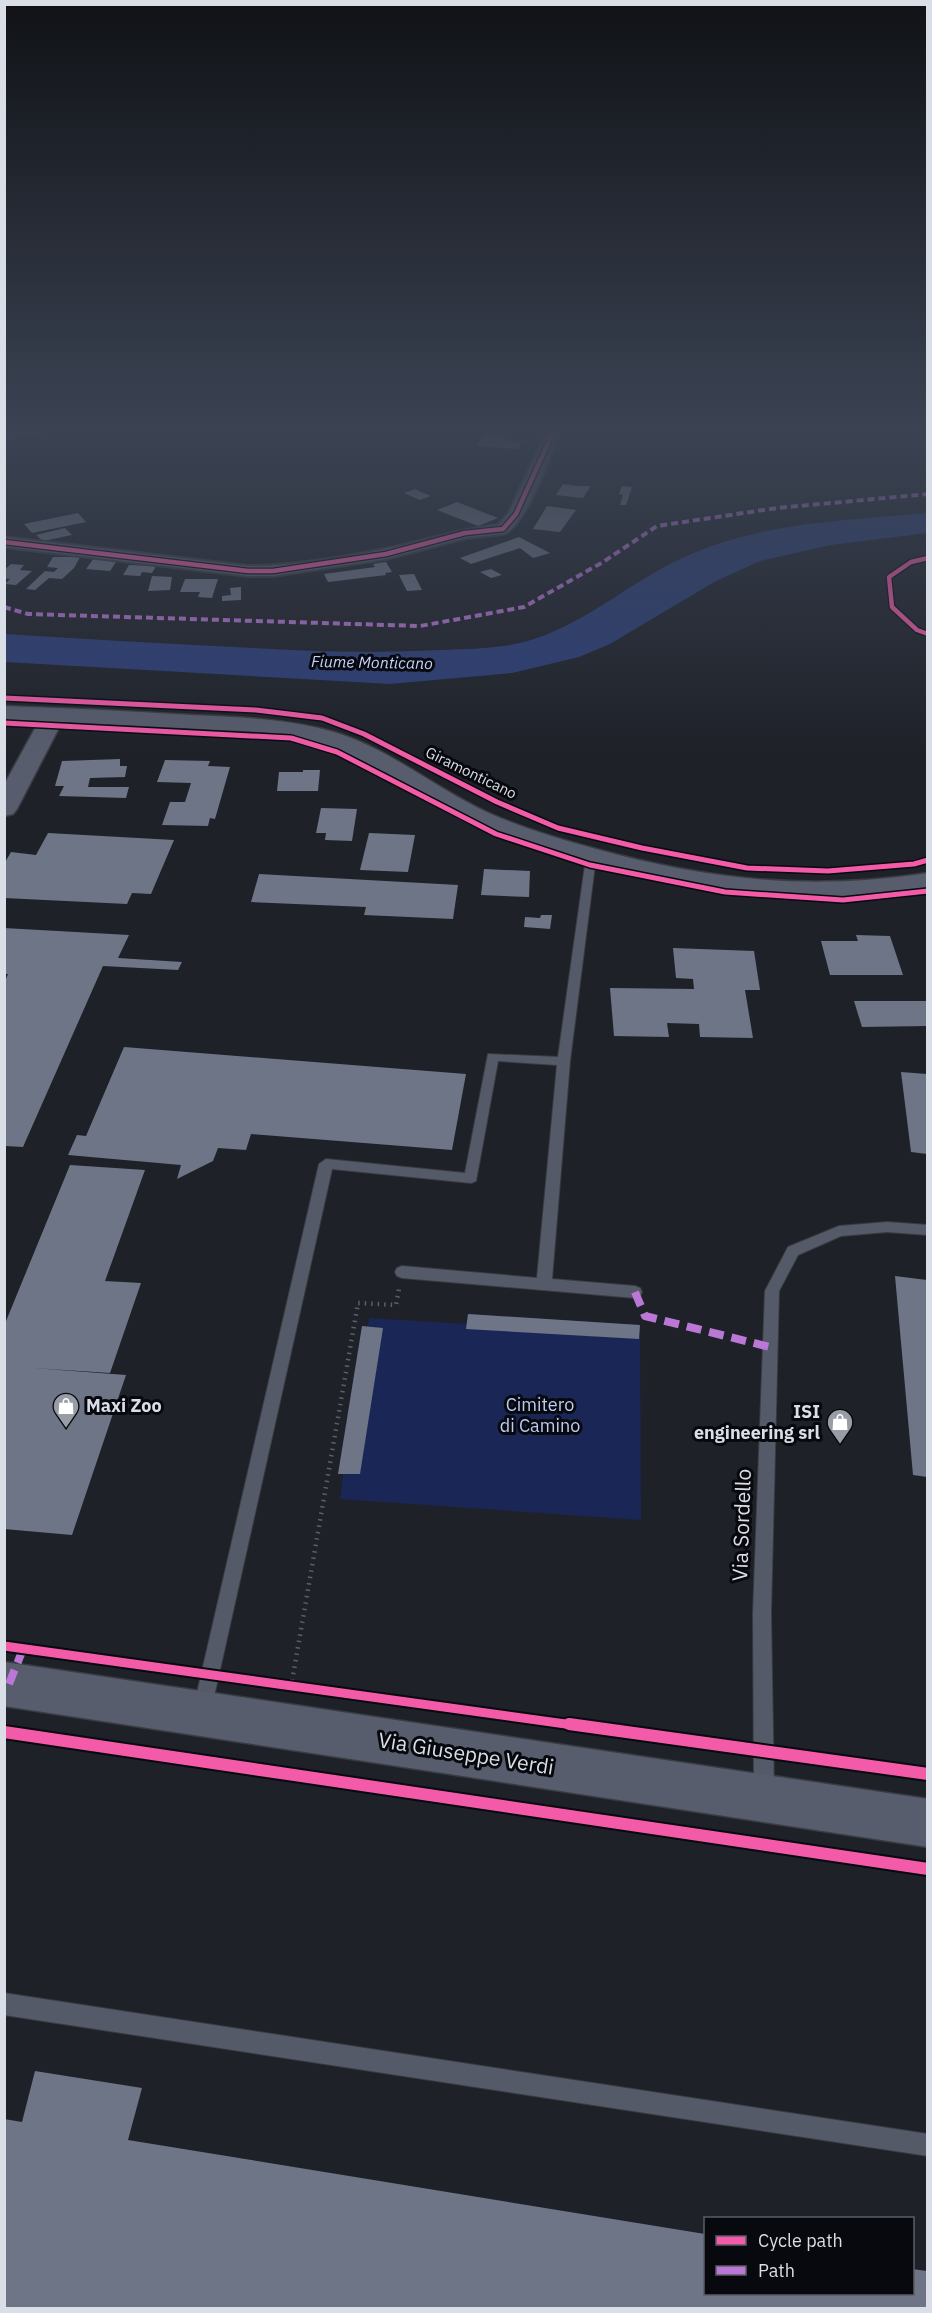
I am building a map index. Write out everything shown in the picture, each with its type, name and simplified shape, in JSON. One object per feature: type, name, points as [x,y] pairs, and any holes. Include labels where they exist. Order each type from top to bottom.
[{"type":"street","points":[[4,543],[248,571],[273,571],[386,554],[446,538]]},
{"type":"street","points":[[4,713],[260,726],[328,738],[374,759],[470,813],[528,837],[611,862],[656,872],[790,892],[848,891],[927,881]]},
{"type":"street","points":[[4,809],[54,714]]},
{"type":"street","name":"Via Giuseppe Verdi","points":[[4,1684],[927,1823]]},
{"type":"lane","points":[[544,1284],[564,1061],[590,865]]},
{"type":"lane","points":[[201,1713],[326,1164],[471,1178],[492,1057],[564,1061]]},
{"type":"lane","name":"Via Sordello","points":[[764,1800],[762,1613],[772,1291],[793,1251],[838,1231],[887,1227],[927,1230]]},
{"type":"lane","points":[[402,1272],[635,1292]]},
{"type":"lane","points":[[4,2004],[927,2145]]},
{"type":"path","points":[[291,1687],[358,1303],[396,1305],[402,1272]]},
{"type":"path","points":[[279,1686],[303,1689]]},
{"type":"green space","name":"Cimitero di Camino","points":[[468,1314],[640,1325],[641,1520],[340,1499],[362,1326],[368,1326],[369,1318],[466,1324]]},
{"type":"water","name":"Fiume Monticano","points":[[739,538],[887,538],[831,545],[760,561],[714,582],[610,644],[579,657],[512,673],[390,684],[5,662],[5,634],[322,651],[415,651],[510,645],[556,631],[680,559]]},
{"type":"building","points":[[39,538],[58,538],[43,541]]},
{"type":"building","points":[[516,538],[521,538],[550,553],[533,558],[520,548],[471,564],[460,558]]},
{"type":"building","points":[[53,557],[80,557],[74,568],[62,579],[49,578],[35,590],[26,589],[45,571],[54,572],[58,568],[47,567]]},
{"type":"building","points":[[94,558],[118,559],[110,571],[86,569]]},
{"type":"building","points":[[386,562],[392,572],[385,573],[386,575],[328,582],[324,574],[375,567],[373,564]]},
{"type":"building","points":[[11,564],[24,565],[20,570],[32,571],[16,585],[5,584],[10,579],[4,578],[4,570]]},
{"type":"building","points":[[129,565],[156,566],[152,573],[142,572],[140,576],[123,575]]},
{"type":"building","points":[[491,569],[502,575],[491,578],[480,572]]},
{"type":"building","points":[[414,574],[422,590],[407,591],[399,575]]},
{"type":"building","points":[[152,576],[172,577],[170,590],[148,591]]},
{"type":"building","points":[[185,579],[218,579],[212,598],[198,597],[200,592],[180,592]]},
{"type":"building","points":[[241,587],[241,600],[222,601],[222,596],[231,595],[230,588]]},
{"type":"building","points":[[120,759],[120,766],[127,766],[125,777],[90,778],[88,787],[129,787],[126,798],[59,796],[64,786],[55,786],[62,761]]},
{"type":"building","points":[[165,760],[210,761],[208,766],[230,767],[215,819],[210,818],[208,826],[162,825],[170,802],[185,802],[191,783],[157,782]]},
{"type":"building","points":[[303,770],[320,770],[318,791],[277,791],[279,772],[303,772]]},
{"type":"building","points":[[321,808],[357,809],[352,841],[325,840],[326,833],[316,833]]},
{"type":"building","points":[[48,833],[174,840],[151,894],[132,893],[127,904],[4,898],[4,864],[11,852],[36,855]]},
{"type":"building","points":[[369,833],[415,835],[408,872],[360,870]]},
{"type":"building","points":[[484,869],[530,871],[529,897],[481,895]]},
{"type":"building","points":[[259,874],[458,885],[453,919],[364,915],[366,907],[251,902]]},
{"type":"building","points":[[541,915],[552,915],[550,929],[524,927],[525,917],[540,918]]},
{"type":"building","points":[[4,928],[129,935],[118,958],[182,962],[178,970],[103,966],[23,1147],[5,1146],[5,981],[8,974],[4,974]]},
{"type":"building","points":[[856,935],[890,936],[903,975],[830,975],[821,941],[858,941]]},
{"type":"building","points":[[673,948],[754,951],[760,990],[745,990],[753,1038],[700,1037],[699,1024],[667,1023],[669,1037],[614,1036],[610,988],[694,989],[693,979],[676,978]]},
{"type":"building","points":[[854,1001],[927,1001],[927,1026],[862,1027]]},
{"type":"building","points":[[124,1047],[466,1074],[452,1150],[251,1134],[246,1150],[218,1148],[213,1161],[177,1179],[181,1165],[68,1155],[77,1135],[86,1136]]},
{"type":"building","points":[[901,1072],[927,1074],[927,1154],[911,1152]]},
{"type":"building","points":[[70,1165],[145,1170],[105,1281],[141,1283],[110,1373],[33,1368],[126,1375],[72,1535],[4,1529],[4,1326]]},
{"type":"building","points":[[895,1276],[927,1280],[927,1477],[913,1475]]},
{"type":"building","points":[[468,1314],[640,1325],[639,1339],[466,1329]]},
{"type":"building","points":[[362,1326],[383,1328],[360,1474],[338,1474]]},
{"type":"building","points":[[35,2071],[142,2088],[128,2140],[704,2234],[704,2295],[914,2295],[914,2269],[927,2271],[927,2308],[4,2308],[4,2119],[22,2122]]},
{"type":"marked path","points":[[4,607],[28,614],[420,626],[524,607],[603,562],[639,538]]},
{"type":"marked path","points":[[635,1292],[645,1316],[770,1347]]},
{"type":"marked path","points":[[9,1684],[23,1649]]},
{"type":"cycle path","points":[[4,542],[248,571],[273,571],[386,554],[446,538]]},
{"type":"cycle path","points":[[928,558],[911,562],[889,577],[892,607],[917,630],[928,634]]},
{"type":"cycle path","name":"Giramonticano","points":[[4,698],[256,710],[322,718],[364,734],[497,802],[558,828],[642,848],[747,868],[828,871],[914,864],[928,860]]},
{"type":"cycle path","points":[[4,723],[291,738],[337,752],[496,834],[590,865],[725,892],[843,900],[928,891]]},
{"type":"cycle path","points":[[4,1646],[928,1774]]},
{"type":"cycle path","points":[[4,1732],[928,1869]]},
{"type":"place","name":"Maxi Zoo","points":[[66,1429]]},
{"type":"place","name":"ISI engineering srl","points":[[840,1445]]}]
